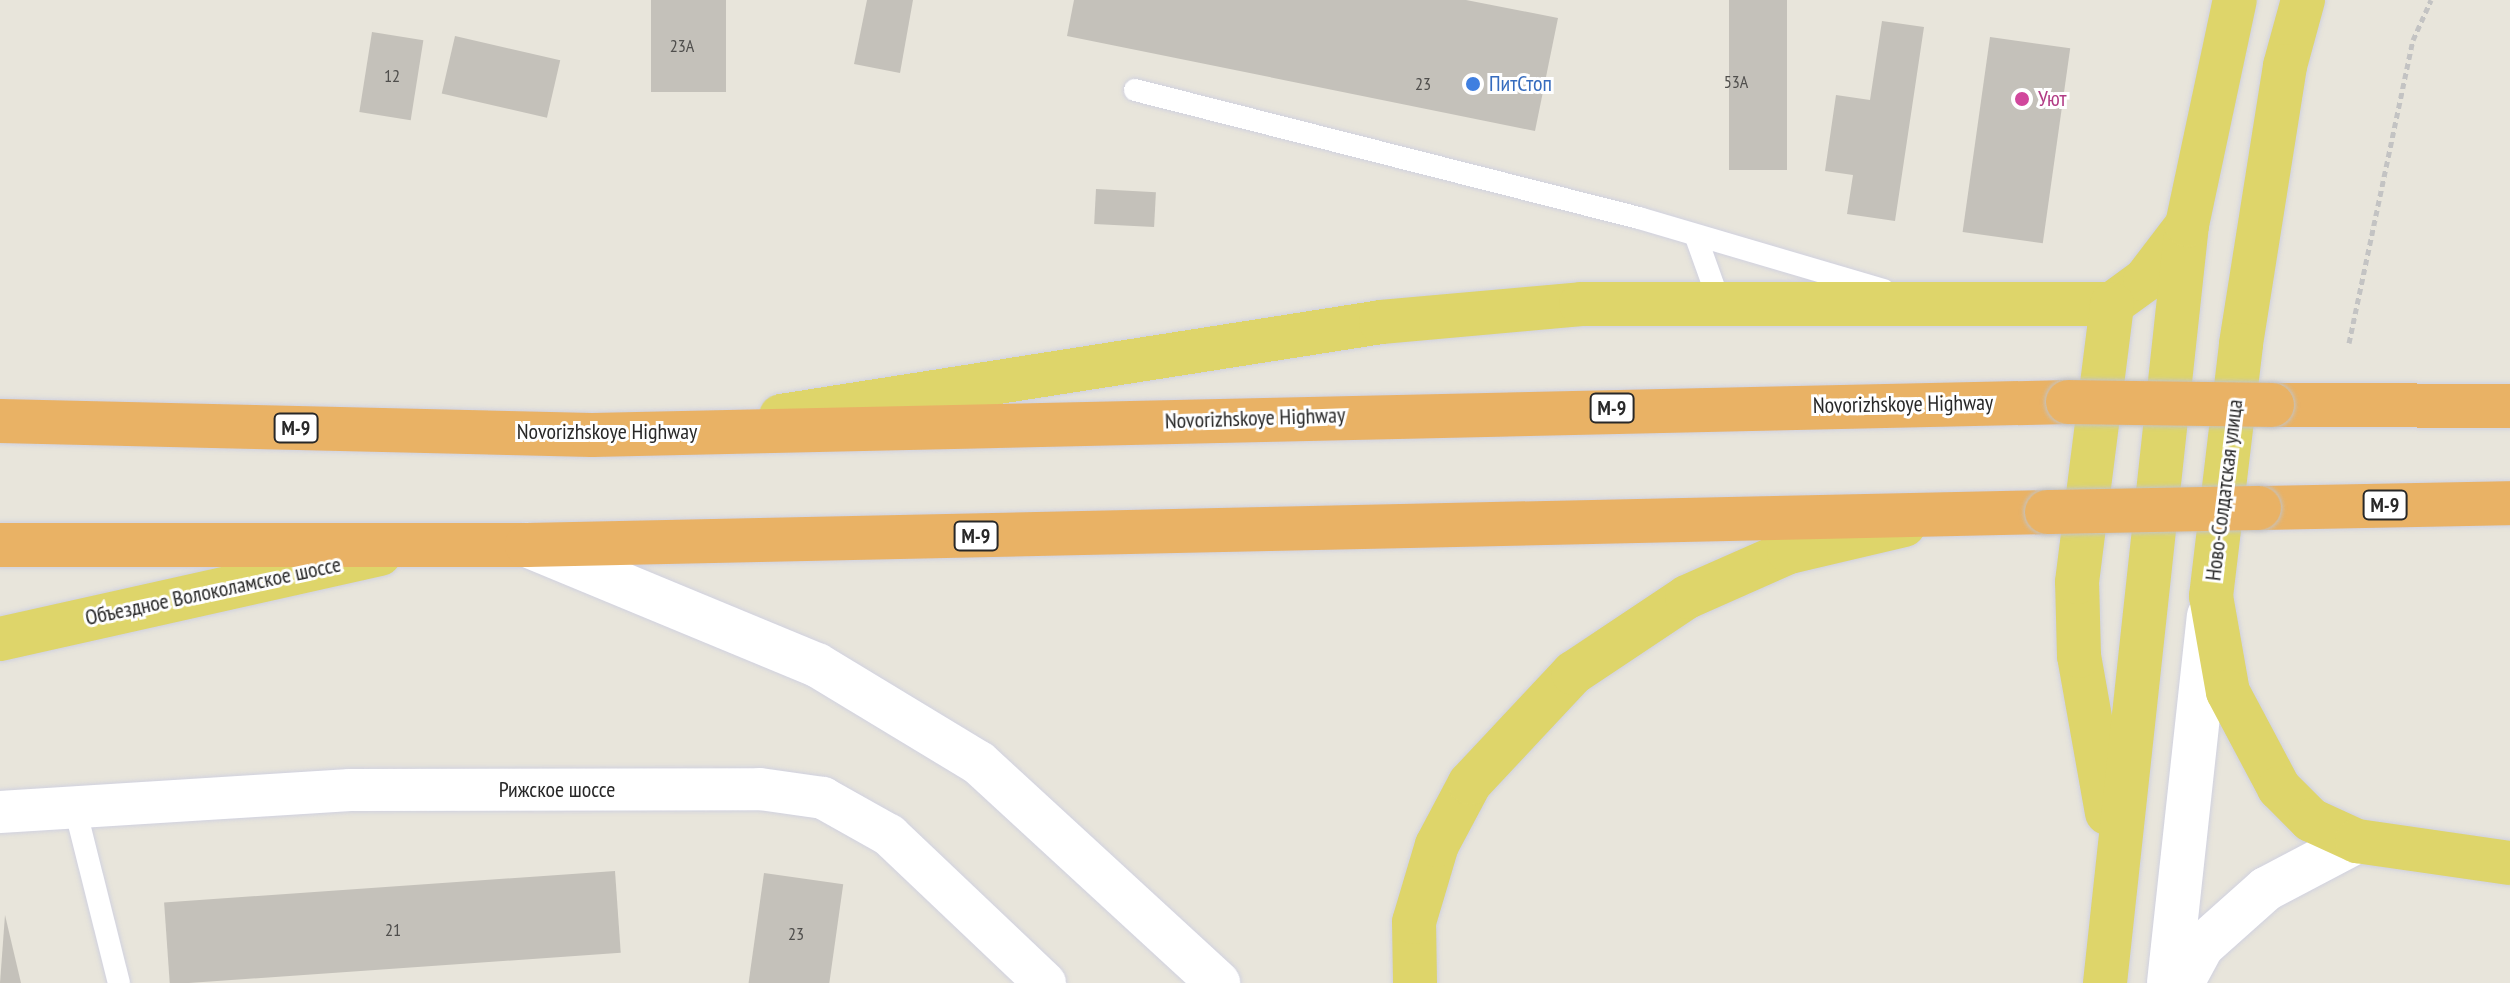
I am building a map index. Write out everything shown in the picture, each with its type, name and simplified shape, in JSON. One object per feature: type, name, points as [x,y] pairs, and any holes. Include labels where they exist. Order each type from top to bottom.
[{"type":"highway","name":"Novorizhskoye Highway","points":[[0,421],[592,435],[2068,402],[2510,406]]},
{"type":"highway","name":"М-9","points":[[0,545],[527,545],[2510,503]]},
{"type":"main road","points":[[2105,983],[2187,225],[2235,0]]},
{"type":"main road","name":"Ново-Солдатская улица","points":[[2169,983],[2241,345],[2285,66],[2303,0]]},
{"type":"main road","points":[[592,435],[788,416],[1381,322],[1581,304],[2112,304],[2145,280],[2187,225]]},
{"type":"main road","points":[[2112,304],[2077,582],[2079,656],[2116,863]]},
{"type":"main road","name":"М-9","points":[[1415,983],[1414,922],[1437,845],[1470,783],[1573,673],[1687,597],[1789,552],[1950,514]]},
{"type":"main road","name":"Объездное Волоколамское шоссе","points":[[0,639],[427,544]]},
{"type":"main road","name":"М-9","points":[[527,545],[817,665],[979,763],[1218,983]]},
{"type":"main road","points":[[2211,596],[2228,692],[2252,747],[2311,820],[2357,841],[2510,863]]},
{"type":"main road","points":[[2182,983],[2202,946],[2266,889],[2357,841]]},
{"type":"street","name":"Рижское шоссе","points":[[0,812],[350,790],[760,789],[823,798],[889,835],[1045,983]]},
{"type":"lane","points":[[1135,90],[1696,237],[1935,304]]},
{"type":"lane","points":[[1696,237],[1720,304]]},
{"type":"lane","points":[[75,808],[119,983]]},
{"type":"path","points":[[2349,343],[2413,40],[2431,0]]},
{"type":"building","points":[[651,0],[726,0],[726,92],[651,92]]},
{"type":"building","points":[[867,0],[913,0],[900,73],[854,64]]},
{"type":"building","points":[[1074,0],[1466,0],[1558,18],[1535,131],[1067,36]]},
{"type":"building","points":[[1729,0],[1787,0],[1787,170],[1729,170]]},
{"type":"building","points":[[1882,21],[1924,27],[1895,221],[1847,214],[1853,175],[1825,171],[1836,95],[1870,100]]},
{"type":"building","points":[[372,32],[423,40],[411,120],[359,112]]},
{"type":"building","points":[[455,36],[560,60],[547,118],[442,93]]},
{"type":"building","name":"Уют","points":[[1990,37],[2070,48],[2043,243],[1963,232]]},
{"type":"building","points":[[1096,189],[1156,192],[1154,227],[1094,224]]},
{"type":"building","points":[[615,871],[621,953],[170,983],[164,903]]},
{"type":"building","points":[[764,873],[843,884],[829,983],[749,983]]},
{"type":"building","points":[[5,915],[21,983],[0,983]]},
{"type":"place","name":"ПитСтоп","points":[[1473,84]]},
{"type":"place","name":"Уют","points":[[2022,99]]}]
